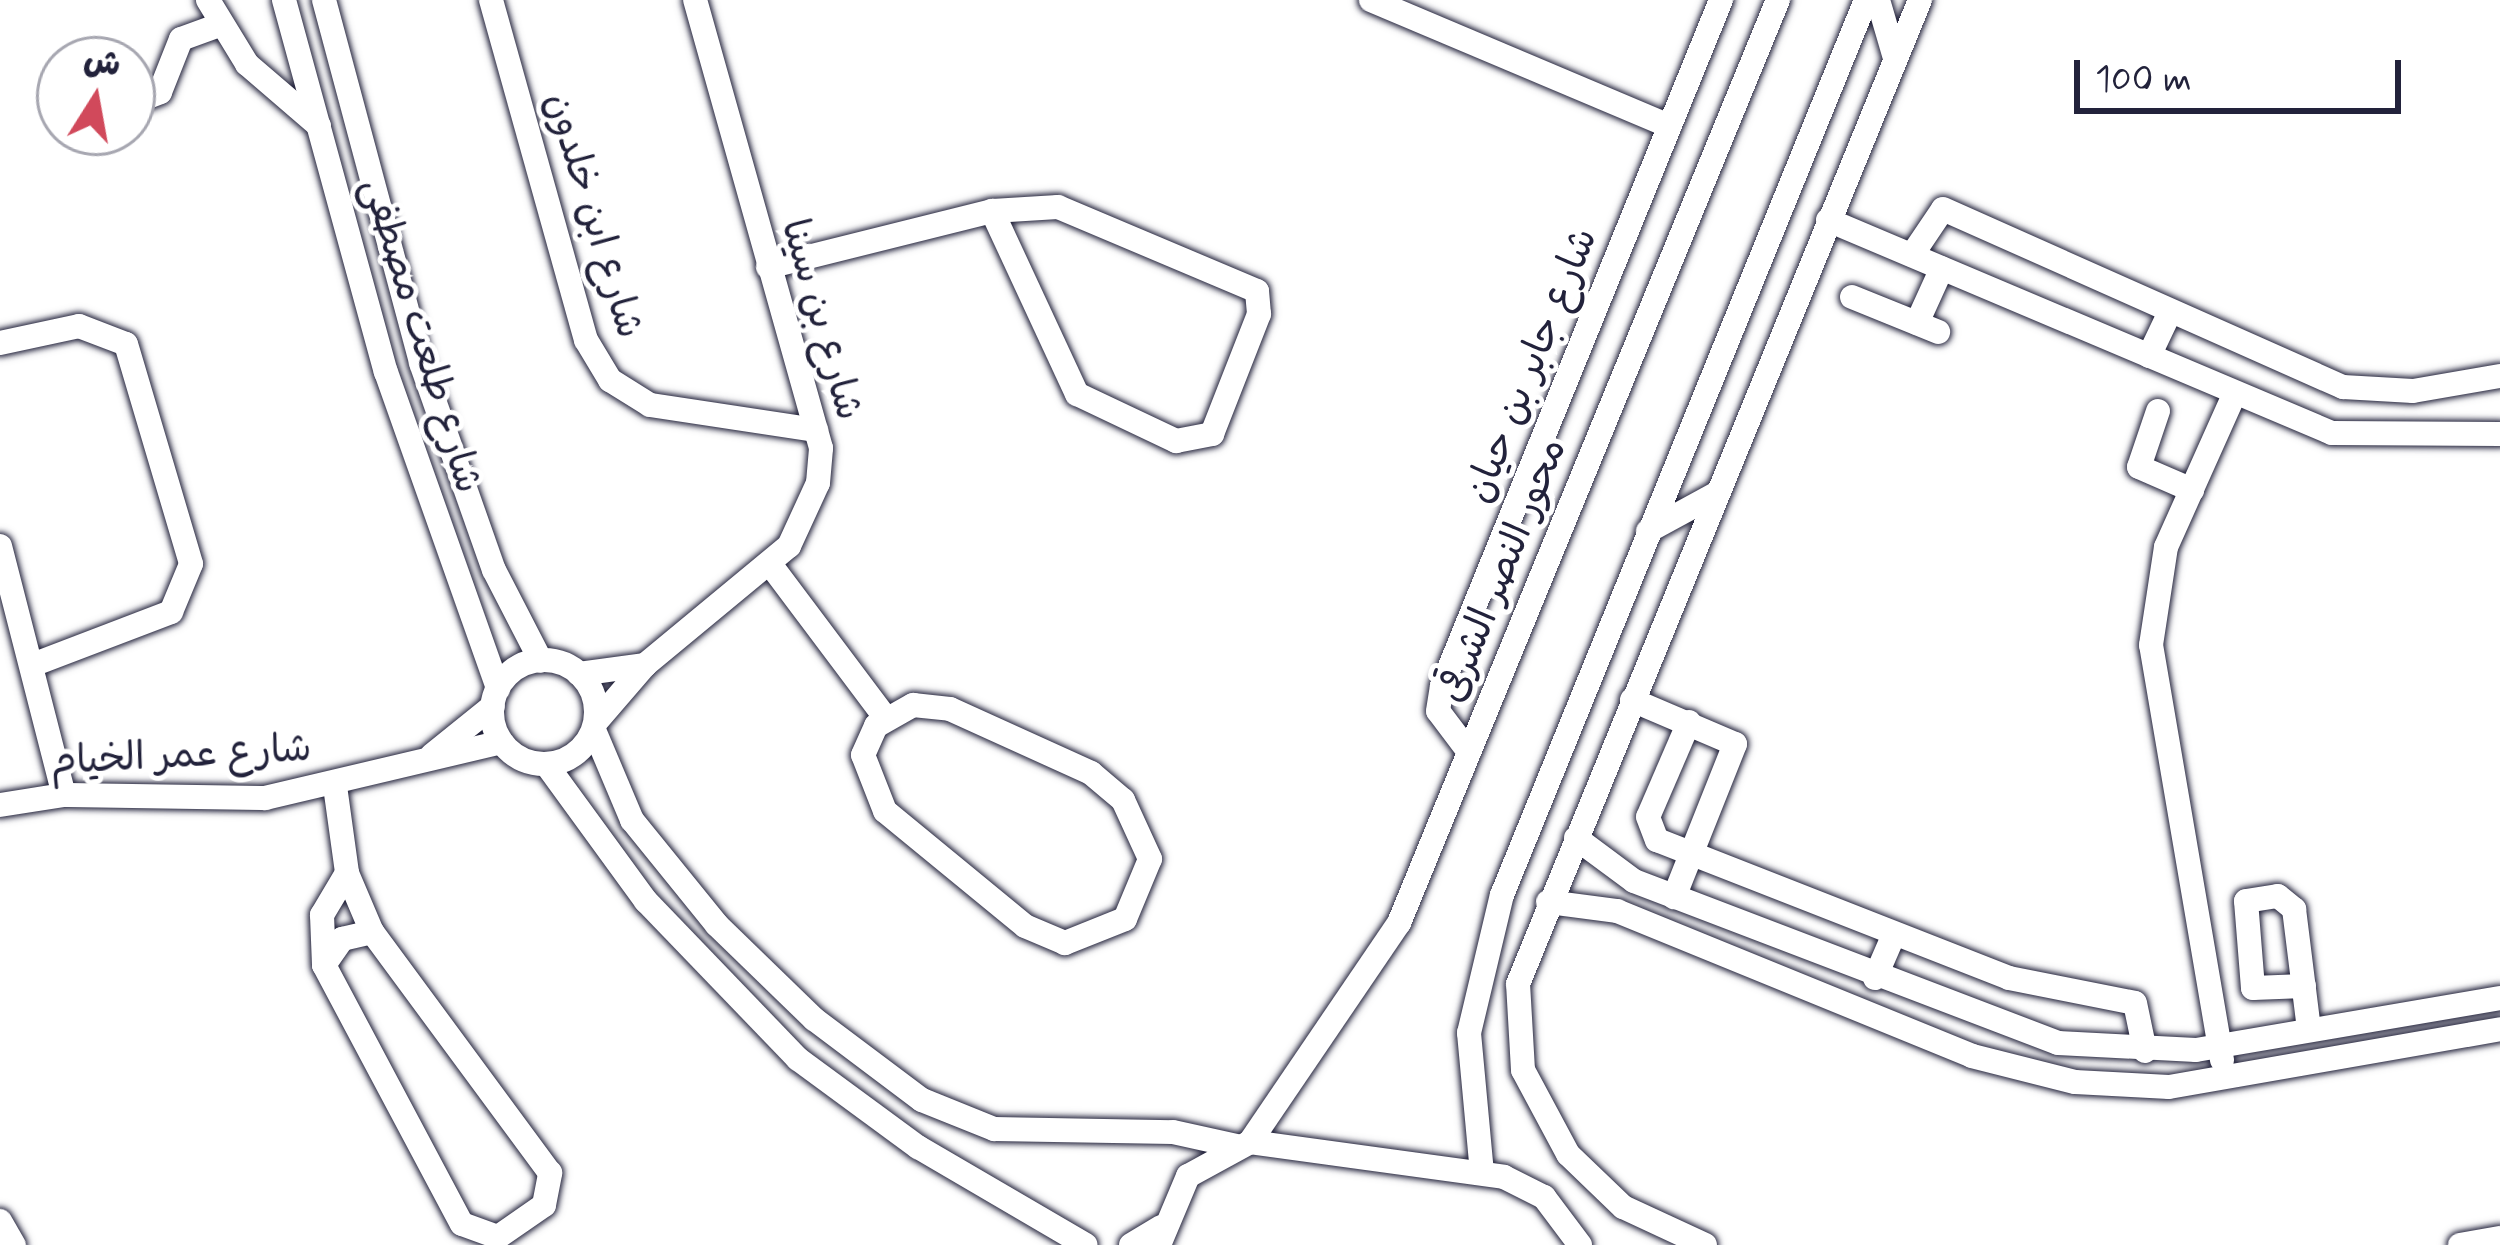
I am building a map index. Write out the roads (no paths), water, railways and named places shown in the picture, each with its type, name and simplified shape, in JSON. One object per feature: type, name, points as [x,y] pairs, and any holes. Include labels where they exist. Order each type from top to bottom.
[{"type":"street","points":[[208,0],[217,26],[319,126]]},
{"type":"street","name":"شارع طلعت مصطفى","points":[[284,0],[386,372],[495,698]]},
{"type":"street","name":"شارع طلعت مصطفى","points":[[324,0],[421,363],[494,570],[542,661]]},
{"type":"street","name":"شارع ابن خلدون","points":[[491,0],[586,340],[610,380],[650,405],[816,430]]},
{"type":"street","name":"شارع بن سينا","points":[[595,726],[645,664],[770,564],[808,516],[816,430],[694,0]]},
{"type":"street","name":"شارع جابر بن حيان","points":[[1469,752],[1438,712],[1442,686],[1721,0]]},
{"type":"street","name":"محور النصر الشرقى","points":[[1243,1144],[1399,923],[1778,0]]},
{"type":"street","points":[[1482,1173],[1469,1033],[1480,964],[1648,531],[1866,0]]},
{"type":"street","points":[[1877,0],[1895,58]]},
{"type":"street","points":[[1705,1245],[1603,1191],[1531,1090],[1515,1005],[1548,902],[1920,0]]},
{"type":"street","points":[[1387,3],[1670,126]]},
{"type":"street","points":[[156,94],[181,39],[217,26]]},
{"type":"street","points":[[768,267],[992,211],[1058,207],[1257,290],[1259,314],[1212,434],[1176,441],[1077,394],[992,211]]},
{"type":"street","points":[[1912,255],[1943,209],[2343,387],[2414,391],[2500,376]]},
{"type":"street","points":[[1828,220],[2235,393],[2357,437],[2500,434]]},
{"type":"street","points":[[1852,297],[1928,328],[1942,268]]},
{"type":"street","points":[[2149,356],[2170,312]]},
{"type":"street","points":[[0,343],[79,326],[126,344],[191,565],[171,612],[35,664]]},
{"type":"street","points":[[2225,1080],[2151,646],[2162,562],[2235,393]]},
{"type":"street","points":[[2158,411],[2140,467],[2192,490]]},
{"type":"street","points":[[1648,531],[1716,494]]},
{"type":"street","points":[[0,546],[35,664],[64,795]]},
{"type":"street","points":[[770,564],[885,717]]},
{"type":"street","points":[[645,664],[579,674],[542,661],[495,698],[501,742],[546,764],[670,928],[798,1059],[918,1147],[1086,1245]]},
{"type":"street","points":[[579,674],[632,820],[716,926],[814,1019],[922,1100],[994,1130],[1173,1132],[1482,1173],[1544,1197],[1580,1245]]},
{"type":"street","name":"شارع عمر الخيام","points":[[432,755],[495,698]]},
{"type":"street","points":[[1632,700],[1730,737],[1736,753],[1674,897]]},
{"type":"street","points":[[913,705],[950,709],[1107,786],[1146,834],[1150,859],[1125,919],[1065,943],[990,901],[869,792],[863,755],[885,717],[913,705]]},
{"type":"street","points":[[1689,722],[1647,826],[1694,855],[2009,978],[2135,1003],[2145,1051]]},
{"type":"street","points":[[546,764],[595,726]]},
{"type":"street","name":"شارع عمر الخيام","points":[[0,806],[64,795],[265,798],[334,786],[432,755],[469,757],[501,742]]},
{"type":"street","points":[[334,786],[347,872],[372,932],[550,1173],[544,1205],[498,1237],[462,1224],[324,965],[322,915],[347,872]]},
{"type":"street","points":[[1576,838],[1674,897],[1876,978],[2058,1043],[2145,1051],[2220,1046],[2500,998]]},
{"type":"street","points":[[1548,902],[1617,911],[2023,1071],[2128,1087],[2225,1080],[2500,1029]]},
{"type":"street","points":[[324,965],[342,940],[372,932]]},
{"type":"street","points":[[1876,978],[1894,934]]},
{"type":"street","points":[[2304,986],[2309,1030]]},
{"type":"street","points":[[1132,1245],[1160,1236],[1188,1176],[1243,1144]]},
{"type":"street","points":[[0,1221],[14,1245]]},
{"type":"street","points":[[2460,1245],[2500,1238]]}]
